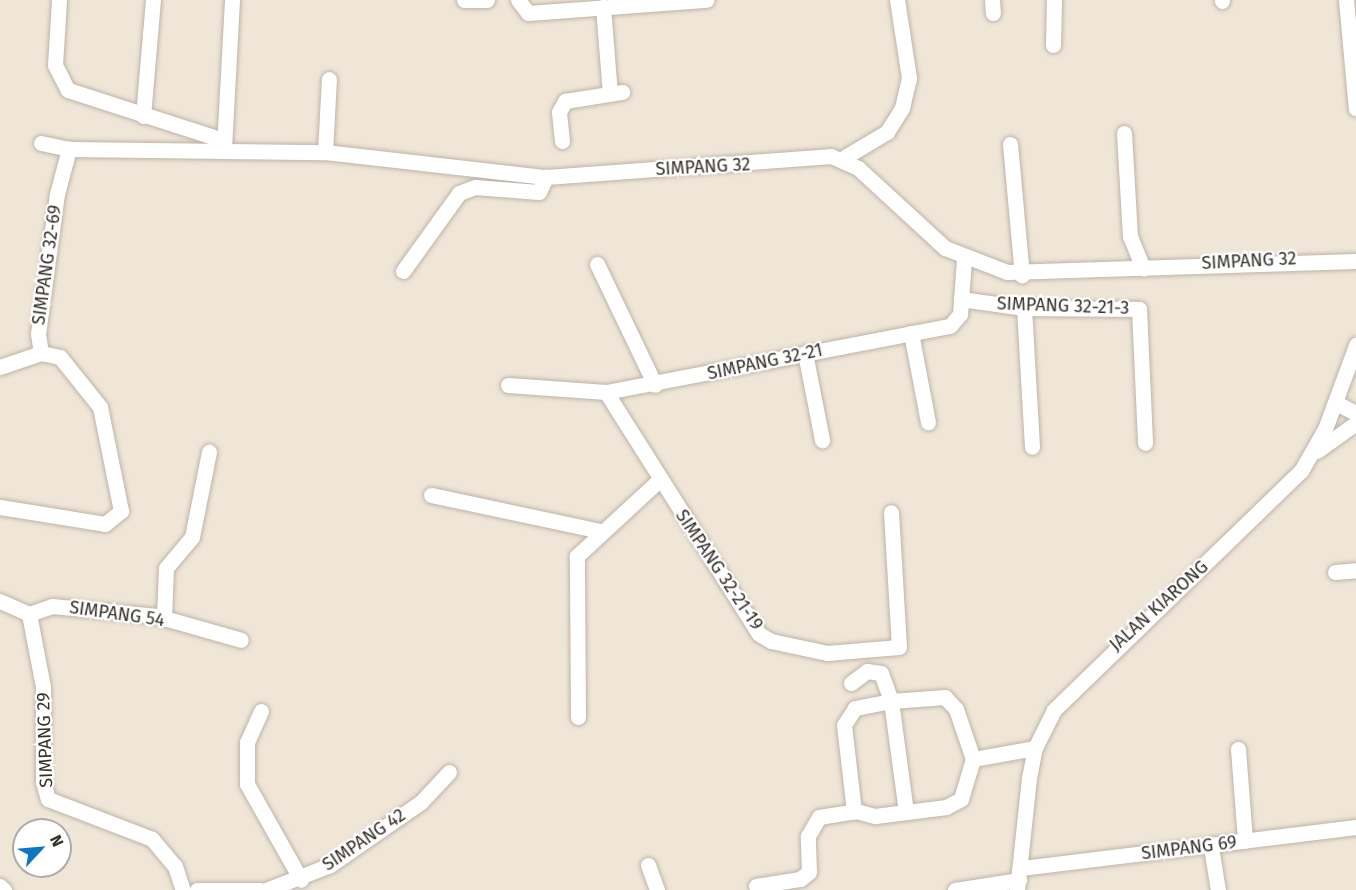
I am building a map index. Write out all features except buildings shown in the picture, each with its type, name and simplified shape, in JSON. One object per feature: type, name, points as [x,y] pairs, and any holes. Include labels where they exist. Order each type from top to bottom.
[{"type":"street","name":"SIMPANG 32","points":[[59,0],[55,65],[68,90],[217,138],[224,148]]},
{"type":"street","points":[[143,116],[153,0]]},
{"type":"street","points":[[224,148],[232,0]]},
{"type":"street","points":[[464,0],[487,0]]},
{"type":"street","points":[[518,0],[528,13],[707,0]]},
{"type":"street","points":[[845,157],[887,132],[902,108],[909,78],[897,0]]},
{"type":"street","points":[[1053,45],[1054,0]]},
{"type":"street","points":[[562,141],[559,111],[564,101],[616,93],[603,7]]},
{"type":"street","points":[[1350,10],[1356,109]]},
{"type":"street","points":[[325,152],[329,79]]},
{"type":"street","points":[[1124,133],[1130,236],[1143,268]]},
{"type":"street","name":"SIMPANG 32","points":[[41,143],[69,149],[224,148],[325,152],[546,177],[845,157],[964,259],[1022,275],[1143,268],[1356,261]]},
{"type":"street","points":[[1010,144],[1022,275]]},
{"type":"street","name":"SIMPANG 32-69","points":[[41,353],[38,334],[46,268],[69,149]]},
{"type":"street","points":[[403,271],[459,193],[475,187],[539,192],[546,177]]},
{"type":"street","name":"SIMPANG 32-21","points":[[508,385],[606,392],[655,385],[805,352],[958,324],[964,259]]},
{"type":"street","points":[[597,264],[655,385]]},
{"type":"street","name":"SIMPANG 32-21-3","points":[[961,299],[1023,308],[1139,309],[1145,443]]},
{"type":"street","points":[[1023,308],[1032,447]]},
{"type":"street","points":[[911,333],[928,422]]},
{"type":"street","name":"JALAN KIARONG","points":[[1019,879],[1035,748],[1070,689],[1260,516],[1312,456],[1336,403],[1356,345]]},
{"type":"street","points":[[805,352],[822,440]]},
{"type":"street","points":[[0,367],[41,353],[60,357],[100,408],[121,511],[105,524],[0,507]]},
{"type":"street","name":"SIMPANG 32-21-19","points":[[606,392],[658,481],[759,634],[811,651],[899,647],[891,512]]},
{"type":"street","points":[[1336,403],[1356,412]]},
{"type":"street","points":[[1312,456],[1356,423]]},
{"type":"street","points":[[164,619],[166,568],[192,537],[209,452]]},
{"type":"street","points":[[578,717],[575,565],[581,549],[658,481]]},
{"type":"street","points":[[431,495],[601,531]]},
{"type":"street","points":[[1335,572],[1356,570]]},
{"type":"street","points":[[0,601],[29,614]]},
{"type":"street","name":"SIMPANG 54","points":[[29,614],[52,606],[164,619],[241,640]]},
{"type":"street","name":"SIMPANG 29","points":[[29,614],[43,687],[43,782],[48,799],[152,839],[175,866],[183,890]]},
{"type":"street","points":[[851,682],[867,671],[881,673],[891,701],[906,812]]},
{"type":"street","points":[[756,886],[800,879],[809,872],[810,824],[819,817],[854,811],[875,816],[955,805],[966,791],[973,759],[951,701],[935,696],[855,708],[844,725],[854,811]]},
{"type":"street","points":[[261,711],[248,742],[247,784],[301,880]]},
{"type":"street","points":[[973,759],[1035,748]]},
{"type":"street","points":[[1238,749],[1245,841]]},
{"type":"street","name":"SIMPANG 42","points":[[266,890],[301,880],[421,801],[449,772]]},
{"type":"street","name":"SIMPANG 69","points":[[955,890],[1245,841],[1356,827]]},
{"type":"street","points":[[1211,847],[1218,890]]},
{"type":"street","points":[[648,864],[657,890]]},
{"type":"street","points":[[0,886],[4,890]]},
{"type":"street","points":[[197,890],[260,890]]}]
